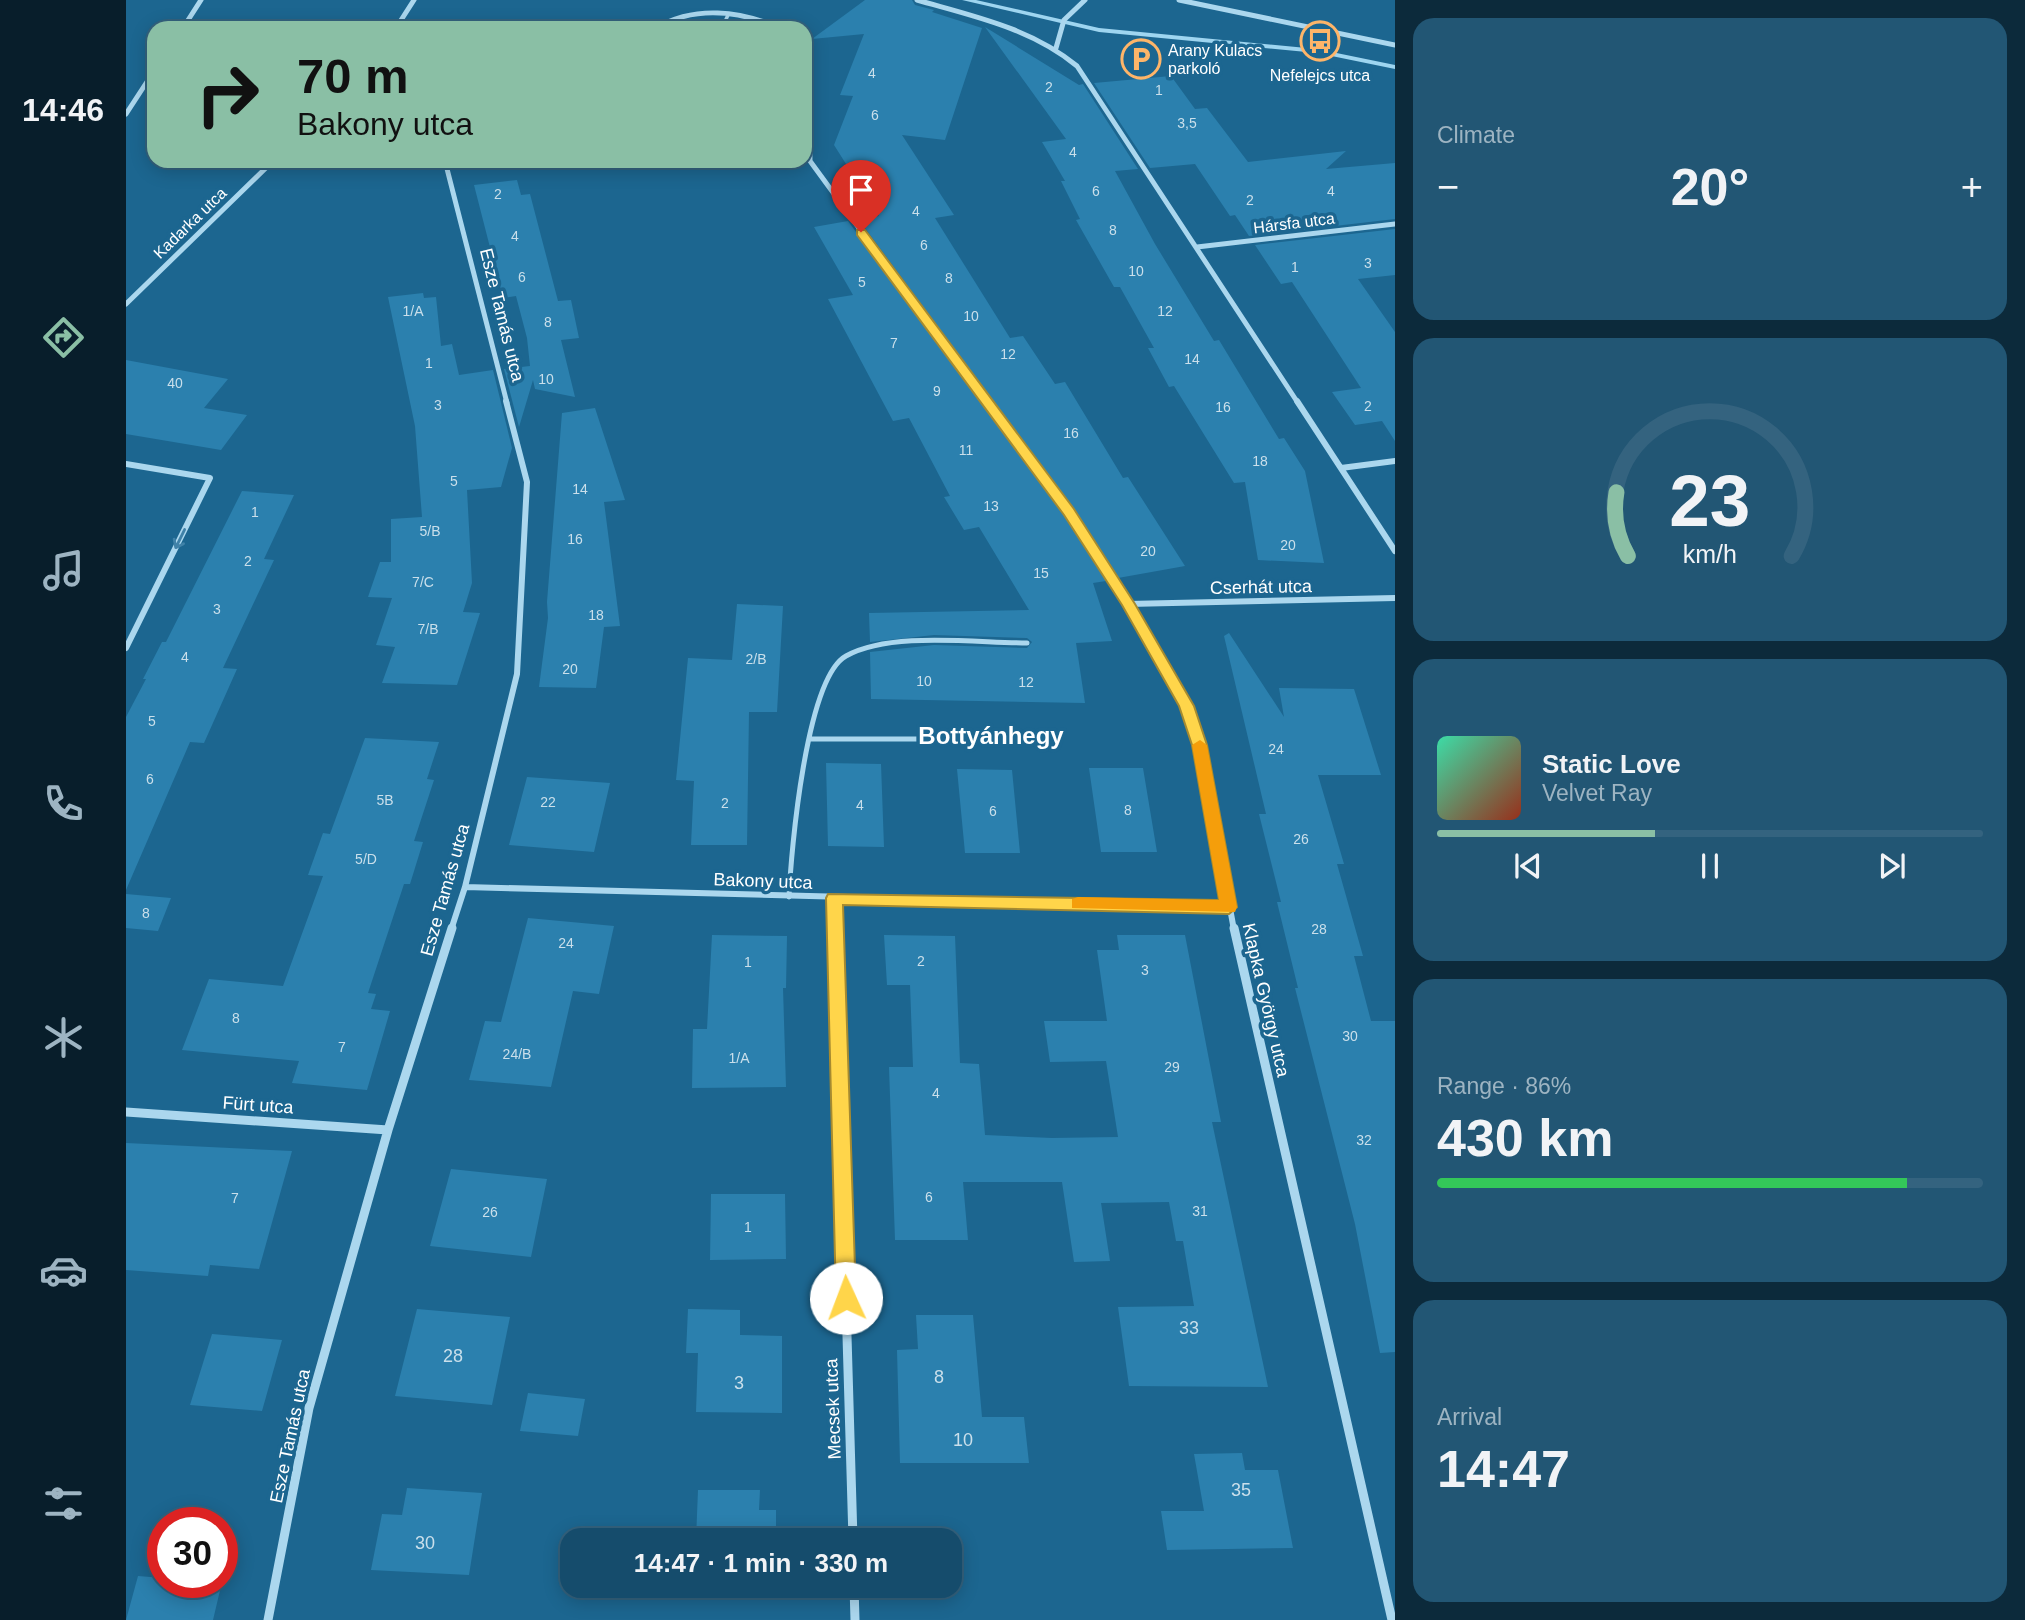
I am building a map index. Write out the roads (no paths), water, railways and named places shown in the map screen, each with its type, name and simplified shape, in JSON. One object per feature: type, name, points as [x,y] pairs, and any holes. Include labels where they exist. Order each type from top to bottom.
[{"type":"street","points":[[188,21],[201,0]]},
{"type":"street","points":[[400,21],[414,0]]},
{"type":"street","points":[[918,0],[982,19],[1056,48],[1090,82],[1395,551]]},
{"type":"street","points":[[1056,48],[1057,28],[1065,17],[1085,0]]},
{"type":"street","points":[[1179,0],[1395,45]]},
{"type":"street","points":[[672,21],[687,14],[728,15],[765,21]]},
{"type":"street","points":[[126,114],[147,82]]},
{"type":"street","name":"Klapka György utca","points":[[812,164],[924,320],[1069,512],[1128,604],[1187,706],[1200,745],[1229,907],[1392,1620]]},
{"type":"street","name":"Kadarka utca","points":[[126,304],[266,168]]},
{"type":"street","name":"Esze Tamás utca","points":[[268,1620],[309,1408],[388,1130],[465,887],[517,674],[527,482],[447,168]]},
{"type":"street","name":"Hársfa utca","points":[[1196,247],[1395,224]]},
{"type":"street","points":[[1341,468],[1395,461]]},
{"type":"street","points":[[126,464],[210,478],[126,648]]},
{"type":"street","name":"Cserhát utca","points":[[1128,604],[1395,598]]},
{"type":"street","name":"Bakony utca","points":[[465,887],[1229,907]]},
{"type":"street","name":"Mecsek utca","points":[[834,898],[853,1528]]},
{"type":"street","name":"Fürt utca","points":[[126,1112],[388,1130]]},
{"type":"street","points":[[854,1598],[855,1620]]},
{"type":"lane","points":[[725,21],[728,15]]},
{"type":"lane","points":[[789,897],[791,831],[809,738],[827,679],[844,657],[882,644],[1027,643]]},
{"type":"lane","points":[[809,738],[1012,739]]},
{"type":"waterway","points":[[966,0],[1099,30],[1317,51],[1395,67]]},
{"type":"place","name":"Nefelejcs utca","points":[[1320,41]]},
{"type":"place","name":"Arany Kulacs parkoló","points":[[1141,59]]},
{"type":"district","name":"Bottyánhegy","points":[[991,735]]}]
